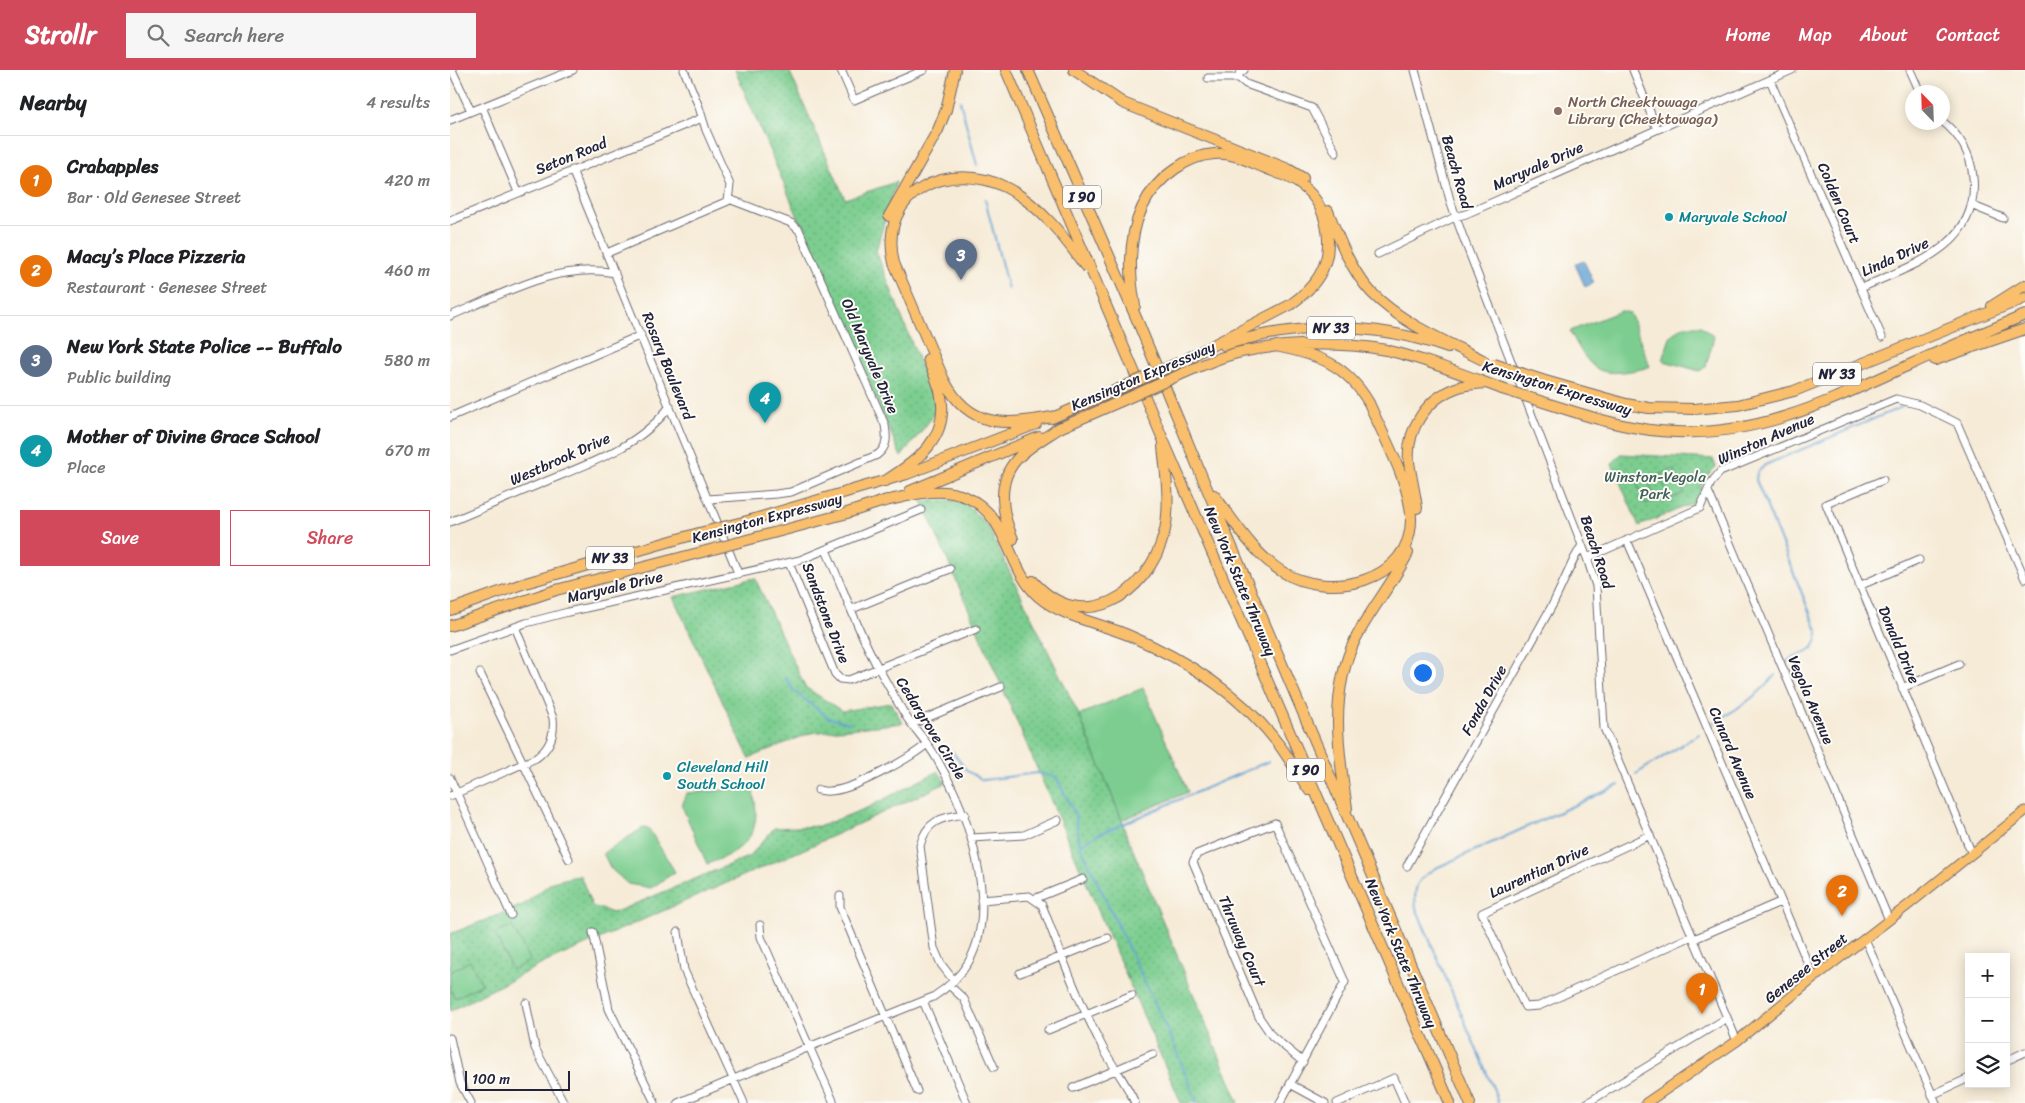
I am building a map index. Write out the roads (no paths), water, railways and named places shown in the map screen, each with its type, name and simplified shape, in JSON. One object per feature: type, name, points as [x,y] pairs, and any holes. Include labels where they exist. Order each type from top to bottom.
[{"type":"highway","points":[[885,481],[910,466],[927,449],[934,439],[942,417],[939,386],[888,263],[884,242],[887,221],[892,209],[938,130],[946,110],[955,70]]},
{"type":"highway","name":"New York State Thruway","points":[[1006,70],[1162,437],[1450,1103]]},
{"type":"highway","name":"New York State Thruway","points":[[1028,70],[1138,322],[1350,826],[1470,1103]]},
{"type":"highway","points":[[1074,70],[1123,103],[1299,176],[1310,183],[1324,203],[1348,258],[1372,292],[1409,321],[1483,360]]},
{"type":"highway","points":[[1138,322],[1131,284],[1133,232],[1145,200],[1156,184],[1191,160],[1204,156],[1223,154],[1237,156],[1290,178],[1302,185],[1319,205],[1326,224],[1327,252],[1318,277],[1303,295],[1290,305],[1185,360]]},
{"type":"highway","points":[[1056,416],[1023,422],[996,422],[980,418],[967,410],[959,402],[944,380],[894,263],[890,240],[894,223],[901,208],[912,194],[931,182],[965,177],[996,182],[1022,197],[1044,217],[1076,253],[1097,283]]},
{"type":"highway","points":[[1954,326],[2025,285]]},
{"type":"highway","name":"Kensington Expressway","points":[[450,610],[522,584],[885,481],[962,454],[1185,360],[1253,336],[1293,330],[1356,328],[1387,331],[1416,338],[1542,380],[1626,404],[1649,408],[1694,409],[1738,405],[1794,391],[2025,298]]},
{"type":"highway","name":"Kensington Expressway","points":[[450,626],[556,590],[844,514],[881,502],[1061,428],[1211,361],[1241,352],[1276,346],[1356,346],[1385,350],[1410,356],[1562,408],[1632,428],[1676,432],[1713,432],[1756,426],[1812,408],[2025,315]]},
{"type":"highway","points":[[1875,380],[2025,329]]},
{"type":"highway","points":[[1205,484],[1259,553],[1283,572],[1307,582],[1322,586],[1338,586],[1367,580],[1383,572],[1392,564],[1404,548],[1411,519],[1408,494],[1362,390],[1352,379],[1330,362],[1303,352],[1276,346]]},
{"type":"highway","points":[[1350,826],[1338,751],[1341,682],[1355,639],[1407,555],[1413,541],[1417,517],[1409,460],[1412,434],[1429,404],[1443,394],[1457,387],[1486,383]]},
{"type":"highway","points":[[1061,428],[1016,460],[1006,481],[1003,507],[1008,527],[1025,568],[1038,587],[1058,601],[1075,607],[1085,608],[1110,603],[1123,596],[1142,578],[1158,552],[1167,522],[1166,477],[1162,437]]},
{"type":"highway","points":[[881,502],[930,491],[959,494],[976,502],[996,522],[1019,570],[1032,590],[1064,611],[1162,650],[1204,673],[1252,715],[1279,744],[1324,811]]},
{"type":"main road","name":"Genesee Street","points":[[1646,1103],[1737,1041],[2025,811]]},
{"type":"street","points":[[452,70],[470,112]]},
{"type":"street","points":[[450,120],[573,70]]},
{"type":"street","points":[[606,252],[723,204],[730,197],[730,185],[684,70]]},
{"type":"street","points":[[841,70],[854,100],[924,70]]},
{"type":"street","points":[[1239,78],[1239,74],[1244,70]]},
{"type":"street","name":"Beach Road","points":[[1415,70],[1455,216],[1587,558],[1596,586],[1604,728],[1737,1041]]},
{"type":"street","points":[[1632,70],[1657,128]]},
{"type":"street","name":"Maryvale Drive","points":[[1378,254],[1455,216],[1475,210],[1792,70]]},
{"type":"street","points":[[1910,70],[1917,85]]},
{"type":"street","points":[[1208,78],[1239,78],[1246,84],[1312,108],[1336,153]]},
{"type":"street","name":"Colden Court","points":[[1770,80],[1882,337]]},
{"type":"street","points":[[482,107],[518,192]]},
{"type":"street","name":"Seton Road","points":[[450,221],[702,118]]},
{"type":"street","name":"Linda Drive","points":[[1861,288],[1928,258],[1942,249],[1958,233],[1971,205],[1974,182],[1970,160],[1960,140],[1950,129]]},
{"type":"street","name":"Rosary Boulevard","points":[[572,170],[738,573]]},
{"type":"street","name":"Old Maryvale Drive","points":[[708,498],[791,492],[878,455],[884,450],[886,443],[885,425],[798,230],[792,223],[730,197]]},
{"type":"street","points":[[1971,205],[2003,218]]},
{"type":"street","points":[[450,316],[551,275],[590,270],[615,274]]},
{"type":"street","points":[[450,417],[640,335]]},
{"type":"street","name":"Winston Avenue","points":[[1587,558],[1700,508],[1711,483],[1720,472],[1896,399],[1920,405],[1957,423],[2025,579]]},
{"type":"street","name":"Westbrook Drive","points":[[450,522],[612,452],[643,433],[670,406]]},
{"type":"street","name":"Donald Drive","points":[[1883,480],[1826,504],[1972,854]]},
{"type":"street","name":"Vegola Avenue","points":[[1708,491],[1888,920]]},
{"type":"street","name":"Sandstone Drive","points":[[922,510],[826,550],[789,562],[835,674],[840,679],[849,680],[976,629]]},
{"type":"street","name":"Cunard Avenue","points":[[1627,540],[1814,978]]},
{"type":"street","name":"Fonda Drive","points":[[1407,866],[1554,602],[1582,545]]},
{"type":"street","name":"Cedargrove Circle","points":[[678,1103],[808,1047],[923,1001],[952,983],[968,964],[977,942],[980,928],[981,900],[977,866],[965,814],[938,760],[912,724],[878,667],[826,550]]},
{"type":"street","points":[[1859,586],[1919,560]]},
{"type":"street","name":"Maryvale Drive","points":[[450,650],[515,627],[602,604],[789,562]]},
{"type":"street","points":[[852,609],[950,569]]},
{"type":"street","points":[[453,795],[536,758],[551,742],[554,727],[550,712],[515,627]]},
{"type":"street","points":[[1902,688],[1959,664]]},
{"type":"street","points":[[480,674],[569,859]]},
{"type":"street","points":[[912,724],[1001,687]]},
{"type":"street","points":[[818,790],[830,792],[857,783],[894,766],[927,744]]},
{"type":"street","points":[[450,778],[453,795],[511,915]]},
{"type":"street","points":[[965,814],[943,818],[931,825],[923,834],[920,846],[934,948],[952,983],[964,999],[994,1066]]},
{"type":"street","points":[[971,838],[1024,835],[1058,820]]},
{"type":"street","name":"Thruway Court","points":[[1275,823],[1345,982],[1303,1062],[1272,1036],[1259,1017],[1193,862],[1197,854],[1275,823]]},
{"type":"street","name":"Laurentian Drive","points":[[1650,835],[1482,913],[1525,1007],[1539,1006],[1693,938]]},
{"type":"street","points":[[1034,899],[1083,879]]},
{"type":"street","points":[[840,896],[840,907],[917,1091]]},
{"type":"street","points":[[981,900],[1029,896],[1042,905],[1086,1014],[1105,1052],[1135,1103]]},
{"type":"street","points":[[1693,938],[1780,902]]},
{"type":"street","points":[[760,925],[761,937],[834,1103]]},
{"type":"street","points":[[593,932],[609,1008],[655,1103]]},
{"type":"street","points":[[678,932],[684,970],[744,1103]]},
{"type":"street","points":[[1020,973],[1108,938]]},
{"type":"street","points":[[1865,939],[1936,1103]]},
{"type":"street","points":[[1048,1030],[1132,995]]},
{"type":"street","points":[[923,1001],[967,1103]]},
{"type":"street","points":[[526,1003],[535,1048],[564,1103]]},
{"type":"street","points":[[1587,1103],[1728,1018]]},
{"type":"street","points":[[450,1038],[460,1082],[471,1103]]},
{"type":"street","points":[[2010,1058],[2025,1052]]},
{"type":"street","points":[[1073,1088],[1153,1054]]},
{"type":"street","points":[[1280,1103],[1303,1062]]},
{"type":"street","points":[[1337,1103],[1394,1078],[1405,1103]]},
{"type":"street","points":[[1932,1095],[1965,1080]]},
{"type":"street","points":[[1290,1084],[1325,1103]]},
{"type":"water","points":[[1584,261],[1594,283],[1585,287],[1575,264]]},
{"type":"waterway","points":[[960,101],[977,165]]},
{"type":"waterway","points":[[985,199],[1008,289]]},
{"type":"waterway","points":[[1786,663],[1791,658],[1814,647],[1818,633],[1756,480],[1757,473],[1765,465],[1902,407]]},
{"type":"waterway","points":[[1714,723],[1754,696],[1775,675]]},
{"type":"waterway","points":[[785,677],[794,691],[829,718],[850,723]]},
{"type":"waterway","points":[[1636,774],[1699,734]]},
{"type":"waterway","points":[[952,751],[967,771],[983,780],[1037,773],[1056,777],[1075,814],[1080,845],[1172,1040],[1197,1103]]},
{"type":"waterway","points":[[1080,845],[1097,835],[1269,761]]},
{"type":"waterway","points":[[1498,1103],[1416,908],[1416,889],[1424,876],[1436,868],[1619,785]]},
{"type":"place","name":"North Cheektowaga Library (Cheektowaga)","points":[[1558,111]]},
{"type":"place","name":"Maryvale School","points":[[1669,217]]},
{"type":"place","name":"New York State Police -- Buffalo","points":[[961,280]]},
{"type":"place","name":"Mother of Divine Grace School","points":[[765,423]]},
{"type":"place","name":"Cleveland Hill South School","points":[[667,776]]},
{"type":"place","name":"Macy’s Place Pizzeria","points":[[1842,916]]},
{"type":"place","name":"Crabapples","points":[[1702,1014]]},
{"type":"park label","name":"Winston-Vegola Park","points":[[1655,486]]}]
